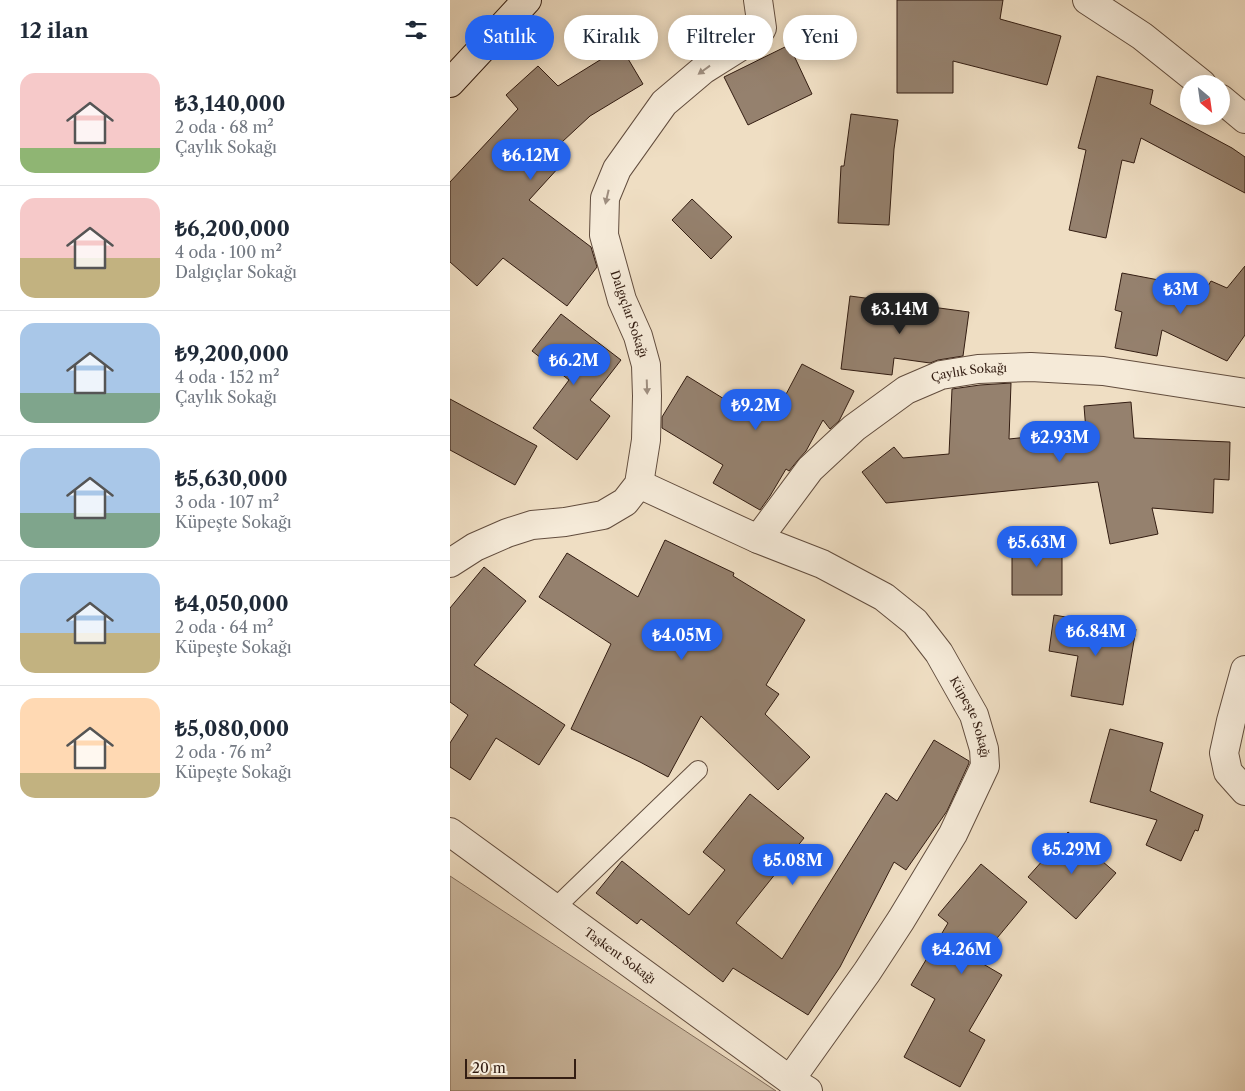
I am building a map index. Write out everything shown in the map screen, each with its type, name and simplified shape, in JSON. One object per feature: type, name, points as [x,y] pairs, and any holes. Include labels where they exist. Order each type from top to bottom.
[{"type":"street","points":[[450,83],[527,0]]},
{"type":"street","name":"Dalgıçlar Sokağı","points":[[639,484],[646,440],[646,365],[638,336],[622,300],[604,235],[605,198],[617,169],[664,103],[703,70],[757,36],[762,28],[758,0]]},
{"type":"street","points":[[1087,0],[1142,36],[1191,75]]},
{"type":"street","points":[[1230,105],[1245,119]]},
{"type":"street","name":"Çaylık Sokağı","points":[[758,539],[810,468],[854,428],[906,390],[941,375],[978,369],[1031,367],[1103,371],[1245,393]]},
{"type":"street","points":[[450,563],[499,536],[532,525],[565,522],[603,515],[625,502],[639,484]]},
{"type":"street","name":"Küpeşte Sokağı","points":[[639,484],[758,539],[822,564],[884,597],[915,622],[939,653],[974,715],[984,749],[985,766],[953,834],[799,1085]]},
{"type":"street","points":[[1245,670],[1224,753],[1228,772],[1245,791]]},
{"type":"street","name":"Taşkent Sokağı","points":[[450,832],[799,1085]]},
{"type":"lane","points":[[555,908],[698,770]]},
{"type":"shaded area","points":[[450,876],[749,1073],[776,1091],[450,1091]]},
{"type":"building","points":[[897,0],[1003,0],[1000,19],[1061,36],[1047,85],[953,61],[953,93],[897,93]]},
{"type":"building","points":[[783,48],[783,60],[796,60],[812,94],[748,125],[724,77],[759,60],[773,60],[773,53]]},
{"type":"building","points":[[600,60],[629,60],[643,84],[590,116],[548,155],[560,166],[529,200],[591,247],[597,267],[567,306],[503,258],[477,286],[450,262],[450,182],[518,109],[506,95],[538,66],[558,86]]},
{"type":"building","points":[[1097,76],[1153,90],[1150,104],[1180,120],[1180,125],[1189,125],[1245,157],[1245,193],[1141,138],[1134,163],[1122,160],[1106,238],[1069,230],[1086,150],[1078,148]]},
{"type":"building","points":[[851,114],[898,120],[894,149],[889,225],[838,223],[841,166],[844,166]]},
{"type":"building","points":[[692,199],[732,237],[711,259],[672,220]]},
{"type":"building","points":[[1245,266],[1245,335],[1227,361],[1162,330],[1157,356],[1115,348],[1122,312],[1115,310],[1122,273],[1206,289],[1211,281],[1227,288]]},
{"type":"building","points":[[850,296],[969,312],[963,356],[930,363],[894,358],[892,375],[841,369]]},
{"type":"building","points":[[561,314],[621,360],[590,400],[610,416],[577,460],[533,428],[569,380],[532,351]]},
{"type":"building","points":[[802,364],[854,391],[839,421],[830,429],[823,420],[806,451],[789,471],[786,469],[760,510],[713,483],[723,465],[662,428],[662,417],[687,376],[750,415],[755,407],[774,417]]},
{"type":"building","points":[[1011,383],[1009,439],[1086,431],[1084,406],[1131,402],[1134,438],[1230,442],[1229,480],[1214,479],[1213,513],[1152,508],[1158,534],[1110,544],[1098,482],[886,503],[862,472],[894,447],[903,458],[949,454],[952,389]]},
{"type":"building","points":[[450,399],[537,446],[515,485],[450,450]]},
{"type":"building","points":[[665,540],[734,573],[733,576],[805,620],[766,685],[779,694],[765,714],[810,757],[778,790],[701,716],[668,777],[571,729],[611,644],[539,597],[567,553],[638,597]]},
{"type":"building","points":[[1012,541],[1062,541],[1062,595],[1012,595]]},
{"type":"building","points":[[484,567],[526,601],[474,665],[565,725],[539,765],[496,738],[470,780],[450,767],[450,743],[468,715],[450,702],[450,608]]},
{"type":"building","points":[[1054,615],[1136,629],[1123,705],[1071,696],[1078,656],[1049,651]]},
{"type":"building","points":[[1110,729],[1163,743],[1150,791],[1203,815],[1198,831],[1195,830],[1181,861],[1146,845],[1157,820],[1090,802]]},
{"type":"building","points":[[934,740],[969,761],[969,763],[947,811],[906,870],[894,862],[840,967],[808,1015],[733,968],[723,982],[641,919],[637,924],[596,893],[622,861],[689,915],[725,870],[703,852],[750,794],[804,838],[736,923],[782,959],[886,793],[897,801]]},
{"type":"building","points":[[1068,832],[1116,873],[1076,919],[1028,877]]},
{"type":"building","points":[[981,864],[1027,902],[978,961],[1002,975],[969,1031],[985,1040],[960,1087],[904,1057],[935,999],[911,985],[948,923],[938,915]]}]
